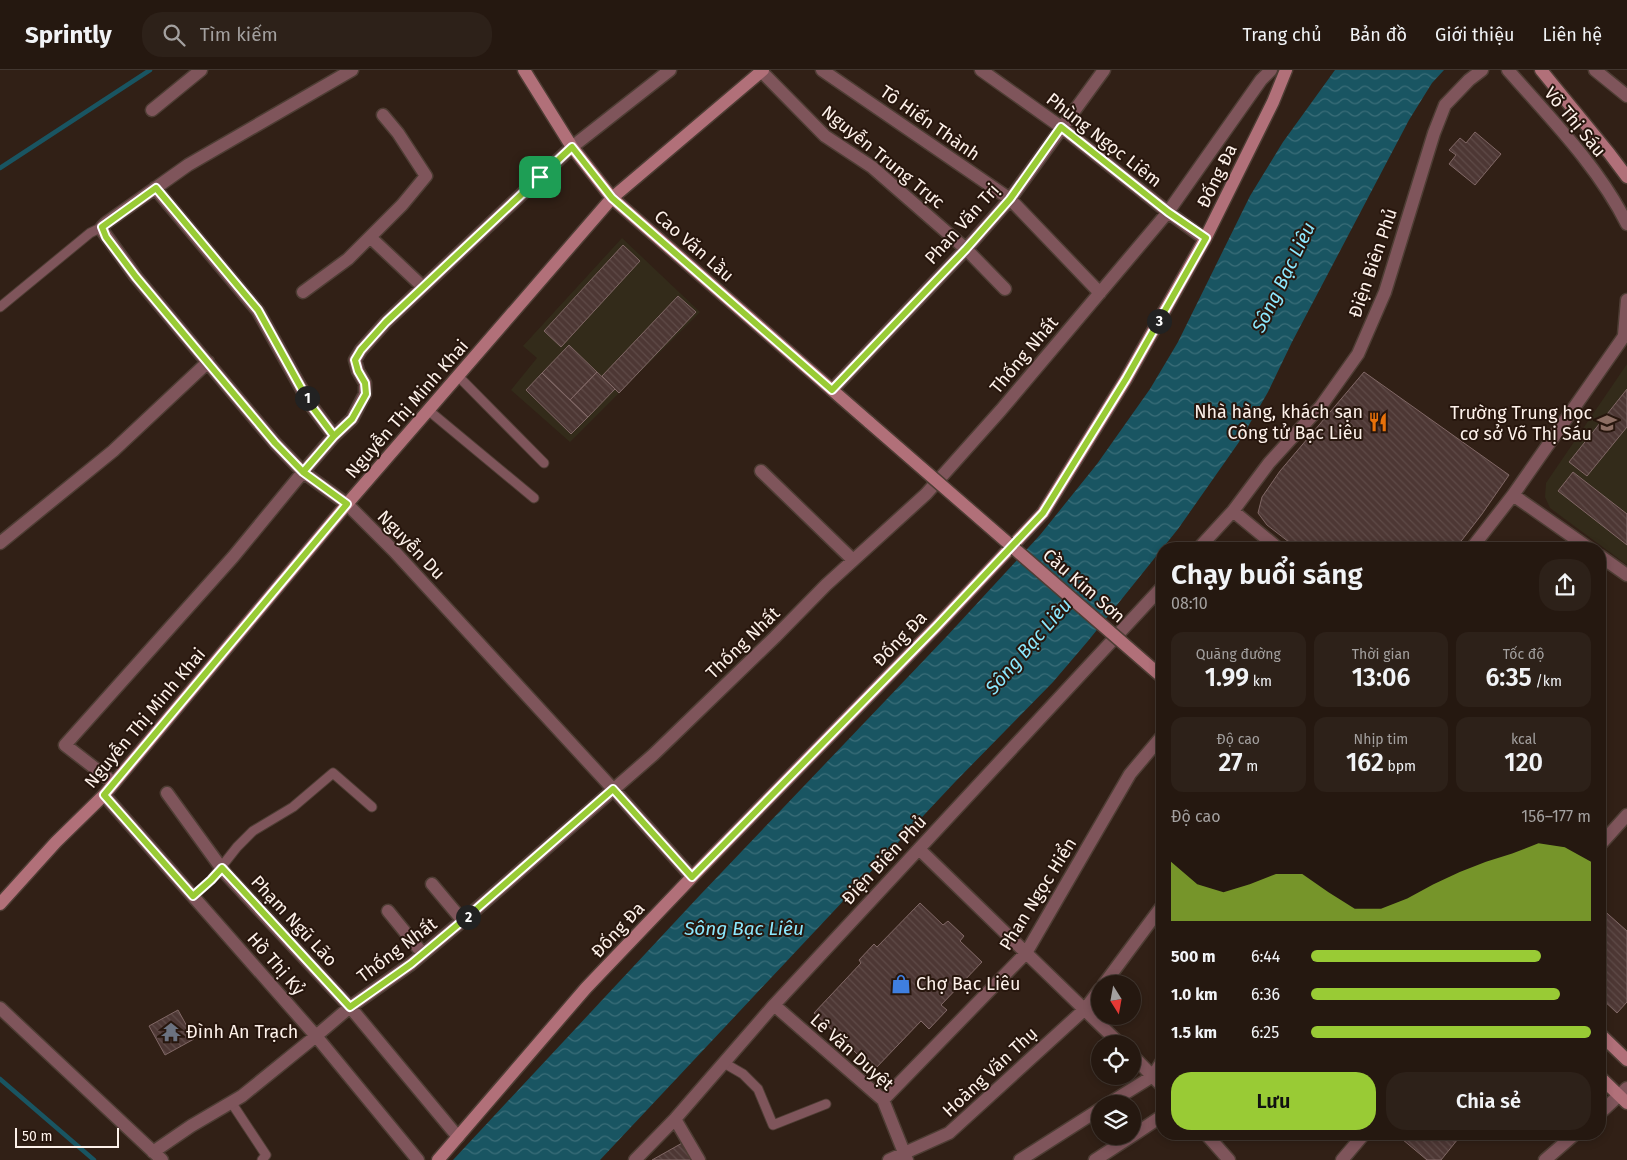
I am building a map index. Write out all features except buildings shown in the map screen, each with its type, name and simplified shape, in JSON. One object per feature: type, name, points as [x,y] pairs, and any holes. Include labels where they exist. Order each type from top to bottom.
[{"type":"main road","name":"Đống Đa","points":[[438,1160],[586,988],[936,627],[1043,513],[1126,379],[1206,238],[1273,102],[1286,70]]},
{"type":"main road","name":"Võ Thị Sáu","points":[[1542,70],[1610,153],[1627,177]]},
{"type":"main road","name":"Nguyễn Thị Minh Khai","points":[[0,904],[56,842],[104,795],[347,504],[612,198],[762,71]]},
{"type":"main road","name":"Cao Văn Lầu","points":[[528,72],[572,147],[612,198],[870,423]]},
{"type":"main road","name":"Cầu Kim Sơn","points":[[870,423],[1156,671]]},
{"type":"main road","points":[[1606,1040],[1627,1060]]},
{"type":"main road","points":[[1606,1082],[1625,1096]]},
{"type":"street","points":[[152,110],[201,70]]},
{"type":"street","points":[[104,232],[156,188],[196,161],[352,70]]},
{"type":"street","points":[[114,783],[65,746],[233,557],[334,436],[352,419],[366,394],[365,383],[358,371],[355,360],[361,350],[386,322],[572,147],[670,70]]},
{"type":"street","name":"Tô Hiến Thành","points":[[822,70],[1010,199],[1100,293]]},
{"type":"street","name":"Phùng Ngọc Liêm","points":[[982,70],[1061,127],[1168,212],[1206,238]]},
{"type":"street","name":"Phan Văn Trị","points":[[832,390],[966,249],[1010,199],[1104,70]]},
{"type":"street","name":"Thống Nhất","points":[[157,1156],[242,1096],[350,1007],[423,954],[463,921],[653,755],[852,560],[926,494],[1001,410],[1168,212],[1260,80],[1271,70]]},
{"type":"street","name":"Điện Biên Phủ","points":[[1204,542],[1233,511],[1269,463],[1322,406],[1358,354],[1385,292],[1434,133],[1445,105],[1469,80],[1482,70]]},
{"type":"street","name":"Võ Thị Sáu","points":[[1508,70],[1584,159],[1620,209],[1627,224]]},
{"type":"street","points":[[1596,70],[1627,96]]},
{"type":"street","name":"Nguyễn Trung Trực","points":[[762,71],[825,136],[872,167],[966,249],[1005,289]]},
{"type":"street","points":[[304,292],[348,259],[370,238],[426,176],[398,133],[383,115]]},
{"type":"street","points":[[156,188],[258,310],[310,404],[334,436]]},
{"type":"street","name":"Nguyễn Du","points":[[104,232],[136,277],[275,443],[303,472],[347,504],[394,551],[692,877]]},
{"type":"street","points":[[370,238],[423,287]]},
{"type":"street","points":[[1476,542],[1513,495],[1626,334],[1627,300]]},
{"type":"street","points":[[0,543],[113,451],[208,362]]},
{"type":"street","points":[[761,471],[852,560]]},
{"type":"street","points":[[1513,495],[1580,542]]},
{"type":"street","points":[[1233,511],[1271,542]]},
{"type":"street","points":[[1606,560],[1627,575]]},
{"type":"street","name":"Điện Biên Phủ","points":[[636,1160],[675,1119],[774,1005],[1156,593]]},
{"type":"street","name":"Phan Ngọc Hiển","points":[[883,1100],[1026,953],[1130,774],[1156,743]]},
{"type":"street","name":"Phạm Ngũ Lão","points":[[167,793],[222,868],[350,1007],[458,1137]]},
{"type":"street","name":"Hồ Thị Kỷ","points":[[104,795],[316,1036],[418,1160]]},
{"type":"street","points":[[1606,838],[1627,815]]},
{"type":"street","points":[[919,849],[1111,1035]]},
{"type":"street","points":[[432,884],[463,921]]},
{"type":"street","points":[[388,912],[423,954]]},
{"type":"street","points":[[1111,975],[1156,914]]},
{"type":"street","name":"Hoàng Văn Thụ","points":[[889,1160],[906,1156],[949,1133],[1085,1009],[1091,1001]]},
{"type":"street","name":"Lê Văn Duyệt","points":[[774,1005],[883,1100],[906,1156]]},
{"type":"street","points":[[0,1008],[157,1156]]},
{"type":"street","points":[[1141,1064],[1156,1079]]},
{"type":"street","points":[[1122,1095],[1153,1076],[1156,1071]]},
{"type":"street","points":[[1606,1109],[1625,1096]]},
{"type":"street","points":[[1020,1160],[1091,1115]]},
{"type":"street","points":[[675,1119],[699,1160]]},
{"type":"street","points":[[1141,1130],[1156,1120]]},
{"type":"street","points":[[1211,1140],[1229,1160]]},
{"type":"street","points":[[1342,1160],[1359,1140]]},
{"type":"street","points":[[1544,1160],[1568,1140]]},
{"type":"street","points":[[1095,1160],[1118,1145]]},
{"type":"lane","points":[[0,307],[83,238],[104,232]]},
{"type":"lane","points":[[458,376],[544,463]]},
{"type":"lane","points":[[428,410],[534,498]]},
{"type":"lane","points":[[193,896],[211,880],[237,846],[253,831],[293,807],[333,772],[372,807]]},
{"type":"lane","points":[[724,1063],[743,1074],[758,1089],[773,1125],[826,1104]]},
{"type":"lane","points":[[231,1102],[266,1155],[262,1160]]},
{"type":"shaded area","points":[[622,238],[700,312],[570,442],[511,390],[537,358],[523,346]]},
{"type":"shaded area","name":"Trường Trung học cơ sở Võ Thị Sáu","points":[[1627,364],[1627,565],[1606,549],[1606,542],[1596,542],[1550,508],[1545,497],[1546,483]]},
{"type":"water","name":"Sông Bạc Liêu","points":[[1335,70],[1444,70],[1432,83],[1409,120],[1292,342],[1268,392],[1239,442],[1178,529],[1168,542],[1156,542],[1156,556],[1053,682],[955,782],[600,1160],[453,1160],[1040,535],[1097,464],[1150,389],[1178,342],[1250,196],[1283,142]]},
{"type":"waterway","points":[[0,168],[150,70]]},
{"type":"waterway","points":[[0,1079],[94,1160]]},
{"type":"place","name":"Nhà hàng, khách sạn Công tử Bạc Liêu","points":[[1378,422]]},
{"type":"place","name":"Trường Trung học cơ sở Võ Thị Sáu","points":[[1607,423]]},
{"type":"place","name":"Chợ Bạc Liêu","points":[[901,984]]},
{"type":"place","name":"Đình An Trạch","points":[[171,1032]]},
{"type":"route","points":[[540,177],[386,322],[361,350],[355,360],[358,371],[365,383],[366,394],[352,419],[334,436],[303,472],[275,443],[136,277],[106,237],[102,227],[156,188],[258,310],[310,404],[334,436],[303,472],[347,504],[104,795],[193,896],[222,868],[350,1007],[411,964],[613,789],[692,877],[936,627],[1043,513],[1126,379],[1206,238],[1168,212],[1061,127],[1010,199],[966,249],[832,390],[612,198],[572,147],[540,177]]}]
